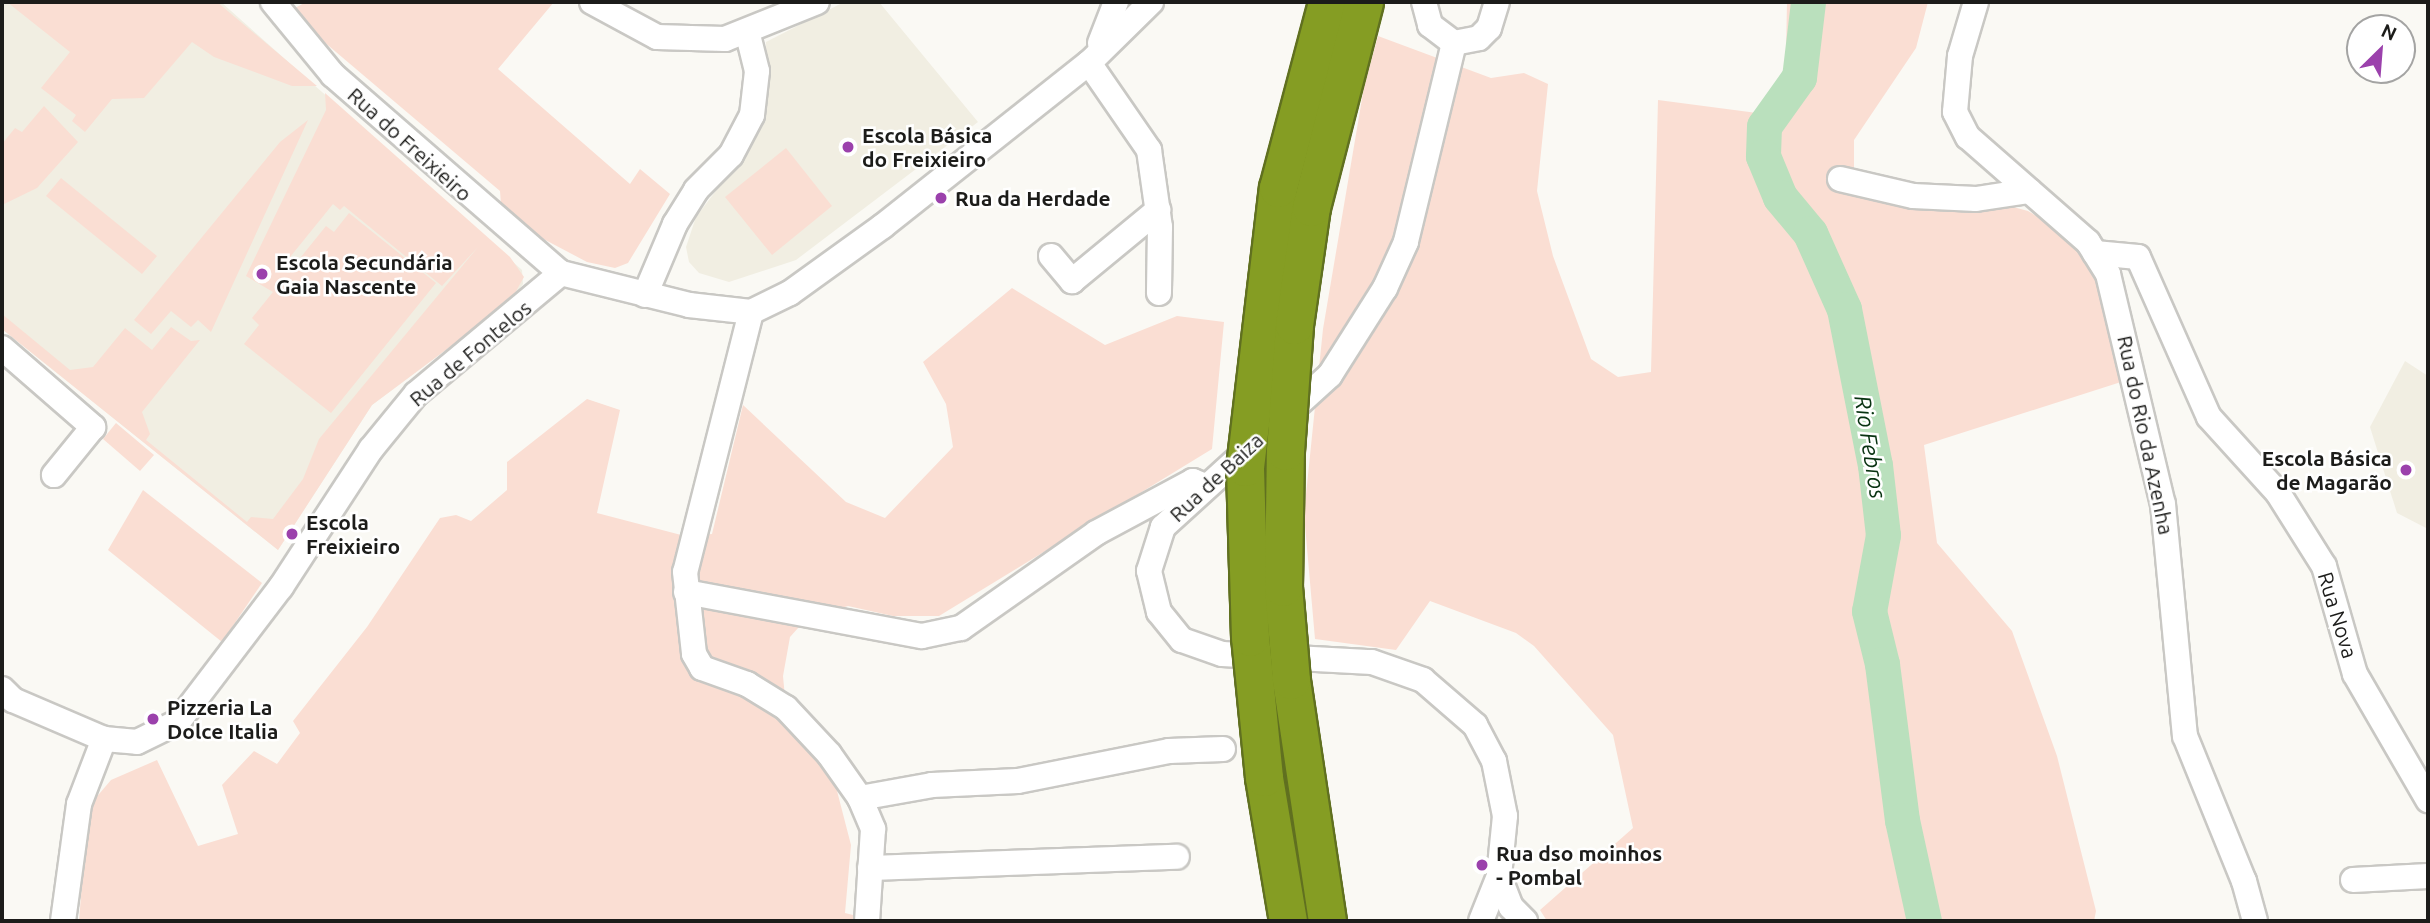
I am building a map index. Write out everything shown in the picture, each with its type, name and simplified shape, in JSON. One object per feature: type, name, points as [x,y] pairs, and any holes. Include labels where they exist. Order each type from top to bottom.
[{"type":"highway","points":[[1288,921],[1264,777],[1250,637],[1245,467],[1278,188],[1327,2]]},
{"type":"highway","points":[[1328,921],[1291,680],[1283,587],[1285,451],[1294,325],[1311,207],[1364,2]]},
{"type":"street","name":"Rua do Freixieiro","points":[[273,2],[324,67],[561,273]]},
{"type":"street","points":[[605,5],[657,37],[725,39],[817,2]]},
{"type":"street","points":[[1089,63],[1113,19],[1116,2]]},
{"type":"street","points":[[561,273],[645,295],[751,312],[790,293],[883,226],[1089,63],[1151,2]]},
{"type":"street","points":[[1424,2],[1430,25],[1454,43],[1479,38],[1489,28],[1497,2]]},
{"type":"street","name":"Rua do Rio da Azenha","points":[[1976,2],[1960,56],[1955,112],[1968,137],[2095,253],[2123,323],[2163,503],[2185,736],[2244,881],[2255,921]]},
{"type":"street","points":[[645,295],[675,224],[696,190],[731,155],[752,116],[757,71],[747,31]]},
{"type":"street","name":"Rua de Baiza","points":[[1454,43],[1406,242],[1385,288],[1330,375],[1204,486],[1163,527],[1151,552],[1151,590],[1170,627],[1182,640],[1207,651],[1372,662],[1438,692],[1475,725],[1494,761],[1505,816],[1499,876],[1481,921]]},
{"type":"street","points":[[1089,63],[1149,150],[1158,210],[1159,293]]},
{"type":"street","points":[[1840,179],[1913,196],[1976,199],[2029,191]]},
{"type":"street","points":[[1051,256],[1072,281],[1158,210]]},
{"type":"street","name":"Rua Nova","points":[[2095,253],[2138,257],[2209,417],[2278,493],[2324,566],[2355,674],[2428,800]]},
{"type":"street","name":"Rua de Fontelos","points":[[5,699],[104,739],[136,742],[178,722],[281,587],[371,449],[416,394],[561,273]]},
{"type":"street","points":[[751,312],[688,561],[686,592],[694,654],[702,668],[747,684],[786,708],[829,754],[860,798],[873,829],[867,921]]},
{"type":"street","points":[[2,348],[93,427],[54,475]]},
{"type":"street","points":[[686,592],[922,636],[961,628],[1096,533],[1193,481],[1204,486]]},
{"type":"street","points":[[64,921],[79,804],[104,739]]},
{"type":"street","points":[[860,798],[932,785],[1018,781],[1169,751],[1223,749]]},
{"type":"street","points":[[870,868],[1177,857]]},
{"type":"street","points":[[1499,876],[1511,907],[1525,921]]},
{"type":"street","points":[[2353,880],[2428,876]]},
{"type":"shaded area","name":"Escola Secundária Gaia Nascente","points":[[2,2],[221,2],[522,270],[523,284],[510,302],[372,405],[278,550],[2,329]]},
{"type":"shaded area","points":[[7,2],[217,2],[317,86],[292,86],[214,57],[192,42],[144,98],[112,99],[85,132],[72,121],[76,115],[41,88],[70,52]]},
{"type":"shaded area","points":[[306,2],[554,2],[498,69],[630,184],[640,169],[670,194],[628,263],[615,268],[587,262],[534,234],[501,205],[500,191],[310,30],[295,8]]},
{"type":"shaded area","name":"Escola Básica do Freixieiro","points":[[844,2],[879,2],[978,122],[796,260],[729,282],[699,273],[689,262],[686,247],[696,217],[743,155],[762,121],[767,102],[766,42]]},
{"type":"shaded area","points":[[1787,2],[1928,2],[1916,48],[1854,140],[1854,183],[1958,192],[2028,211],[2070,236],[2094,275],[2121,382],[1924,445],[1937,543],[2012,631],[2057,756],[2096,911],[2094,921],[1547,921],[1540,910],[1633,828],[1613,735],[1534,646],[1516,633],[1430,601],[1396,650],[1315,639],[1304,514],[1323,329],[1364,87],[1378,36],[1491,78],[1524,73],[1548,84],[1537,191],[1553,256],[1591,359],[1618,377],[1651,372],[1658,100],[1757,113],[1785,105]]},
{"type":"shaded area","points":[[325,93],[510,257],[524,277],[510,302],[372,405],[278,550],[2,329],[2,314],[70,370],[93,367],[125,328],[152,350],[171,327],[191,341],[200,340],[142,412],[150,434],[146,440],[247,522],[251,517],[273,519],[303,479],[319,439],[478,247],[442,286],[344,206],[340,210],[333,204],[282,267],[288,273],[326,226],[334,232],[349,213],[436,283],[331,413],[244,344],[259,325],[252,318],[273,292],[246,276],[326,110]]},
{"type":"shaded area","points":[[44,106],[78,142],[37,188],[2,205],[2,144],[15,128],[22,132]]},
{"type":"shaded area","points":[[308,120],[211,332],[198,320],[191,327],[171,311],[151,334],[134,320],[280,142]]},
{"type":"shaded area","points":[[786,148],[832,206],[772,255],[725,197]]},
{"type":"shaded area","points":[[61,178],[157,256],[142,274],[46,196]]},
{"type":"shaded area","points":[[1012,288],[1105,345],[1177,316],[1224,322],[1212,449],[939,616],[893,616],[848,606],[807,618],[790,637],[783,676],[786,708],[836,787],[851,845],[845,913],[877,921],[79,921],[88,807],[111,780],[157,760],[198,846],[238,834],[222,785],[254,751],[277,764],[300,733],[293,721],[367,627],[440,518],[456,515],[471,521],[507,490],[507,462],[587,399],[620,410],[597,513],[685,536],[712,534],[743,405],[846,502],[885,518],[953,447],[946,404],[923,362]]},
{"type":"shaded area","name":"Escola Básica de Magarão","points":[[2405,361],[2428,376],[2428,529],[2397,513],[2370,427]]},
{"type":"shaded area","points":[[116,423],[154,455],[140,471],[103,439]]},
{"type":"shaded area","points":[[143,490],[262,583],[222,642],[108,550]]},
{"type":"waterway","name":"Rio Febros","points":[[1808,2],[1799,77],[1764,126],[1763,156],[1780,197],[1810,233],[1844,309],[1875,465],[1883,535],[1869,611],[1882,664],[1902,820],[1924,921]]},
{"type":"place","name":"Escola Básica do Freixieiro","points":[[848,147]]},
{"type":"place","name":"Rua da Herdade","points":[[941,198]]},
{"type":"place","name":"Escola Secundária Gaia Nascente","points":[[262,274]]},
{"type":"place","name":"Escola Básica de Magarão","points":[[2406,470]]},
{"type":"place","name":"Escola Freixieiro","points":[[292,534]]},
{"type":"place","name":"Pizzeria La Dolce Italia","points":[[153,719]]},
{"type":"place","name":"Rua dso moinhos - Pombal","points":[[1482,865]]}]
